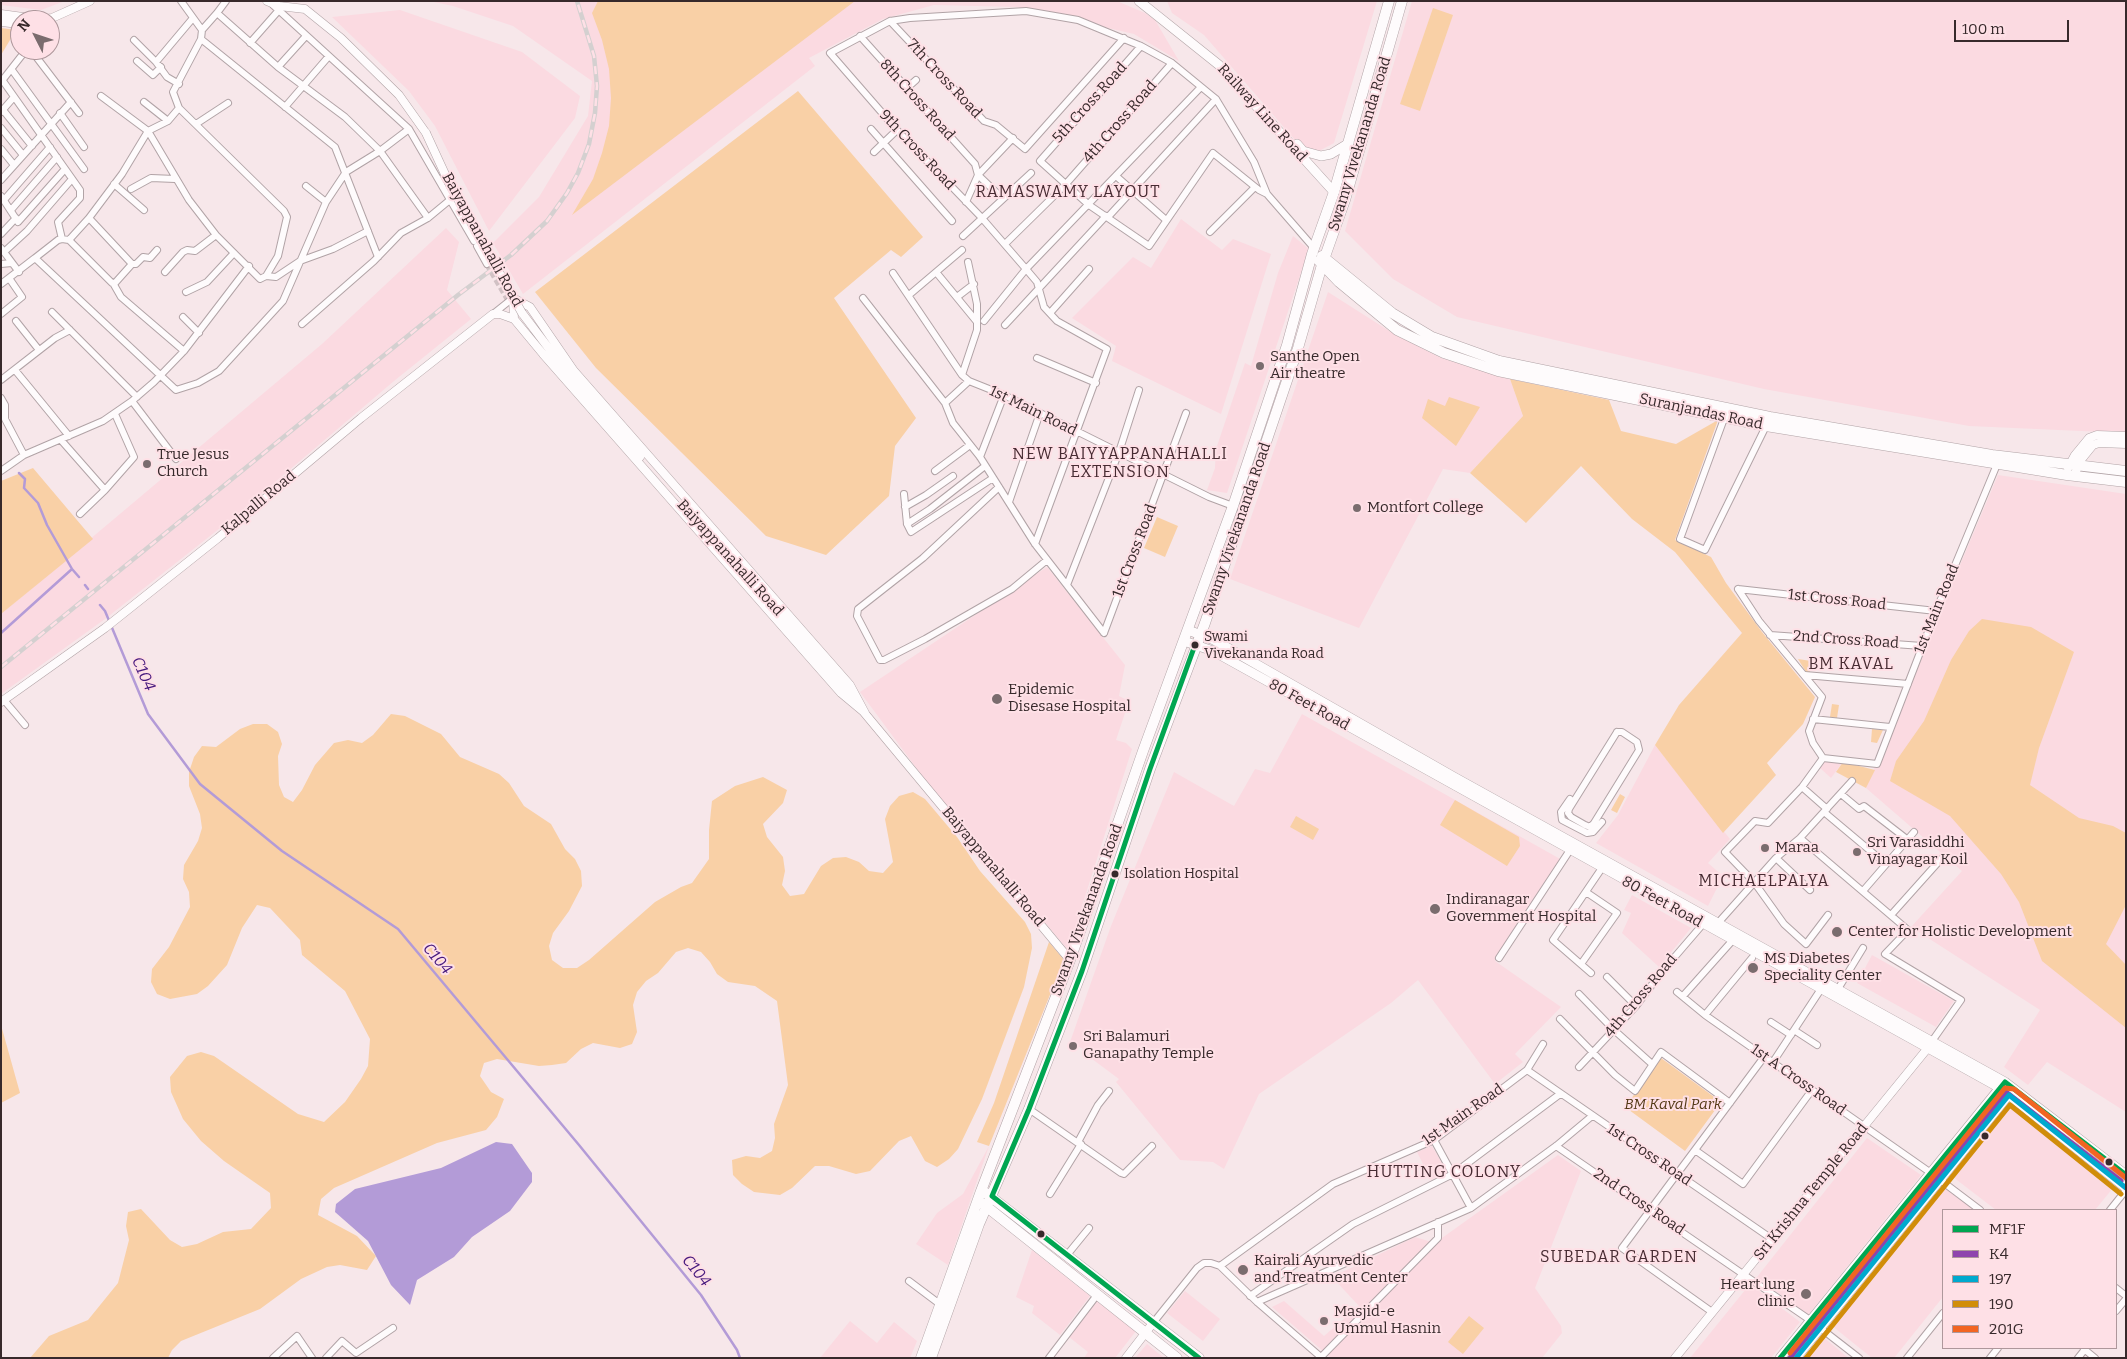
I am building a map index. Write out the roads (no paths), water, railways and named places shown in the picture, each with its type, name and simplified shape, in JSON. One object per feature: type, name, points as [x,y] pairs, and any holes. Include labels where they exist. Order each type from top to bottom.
[{"type":"main road","name":"Railway Line Road","points":[[1139,1],[1220,65],[1334,192]]},
{"type":"main road","points":[[1148,1],[1222,60],[1303,151],[1320,156],[1326,155],[1340,150],[1348,143]]},
{"type":"main road","name":"Swamy Vivekananda Road","points":[[921,1358],[980,1195],[1070,960],[1142,751],[1233,506],[1287,345],[1313,251],[1334,192],[1389,1]]},
{"type":"main road","name":"Swamy Vivekananda Road","points":[[931,1358],[987,1206],[1029,1109],[1082,971],[1150,770],[1200,634],[1284,392],[1323,262],[1345,200],[1402,1]]},
{"type":"main road","name":"Suranjandas Road","points":[[1313,251],[1339,282],[1397,330],[1444,354],[1498,371],[1555,384],[1725,416],[1766,426],[2072,471],[2126,482]]},
{"type":"main road","name":"Suranjandas Road","points":[[1323,262],[1392,313],[1432,337],[1499,361],[1770,417],[1999,460]]},
{"type":"main road","name":"Suranjandas Road","points":[[2072,471],[2126,471]]},
{"type":"main road","name":"80 Feet Road","points":[[1188,630],[1200,634],[1568,840],[1604,865],[1732,941],[2002,1085],[2078,1144],[2126,1189]]},
{"type":"main road","name":"80 Feet Road","points":[[1184,641],[1213,651],[1570,850],[1604,865],[1718,923],[1838,989],[1929,1045]]},
{"type":"main road","points":[[1780,1358],[2002,1085]]},
{"type":"main road","points":[[1796,1358],[2011,1091]]},
{"type":"main road","name":"80 Feet Road","points":[[2078,1144],[2126,1175]]},
{"type":"main road","points":[[980,1195],[992,1196],[1199,1358]]},
{"type":"main road","points":[[980,1195],[987,1206],[1177,1358]]},
{"type":"street","points":[[60,14],[90,1]]},
{"type":"street","points":[[181,1],[202,30]]},
{"type":"street","points":[[226,1],[202,30],[201,38],[179,84],[173,92],[179,108],[284,211],[287,217],[278,256],[266,276]]},
{"type":"street","points":[[268,2],[409,129],[487,264]]},
{"type":"street","name":"Baiyappanahalli Road","points":[[268,2],[305,9],[341,38],[399,95],[426,133],[450,184],[522,312],[569,376],[839,682],[1070,960]]},
{"type":"street","points":[[250,43],[279,10]]},
{"type":"street","points":[[860,36],[890,21],[1026,11],[1078,20],[1142,46],[1172,63],[1216,100],[1254,162],[1267,194],[1313,251]]},
{"type":"street","points":[[217,14],[278,67],[344,117],[380,151],[428,218]]},
{"type":"street","points":[[137,61],[153,75],[158,65],[193,18]]},
{"type":"street","name":"7th Cross Road","points":[[890,21],[984,121],[996,125],[1025,149],[1124,38]]},
{"type":"street","points":[[278,67],[306,36]]},
{"type":"street","name":"9th Cross Road","points":[[860,36],[830,53],[897,130],[1005,244],[1040,289]]},
{"type":"street","name":"8th Cross Road","points":[[860,36],[974,164],[978,175]]},
{"type":"street","points":[[201,38],[335,147],[378,257]]},
{"type":"street","points":[[134,40],[158,65],[166,77],[179,84]]},
{"type":"street","name":"5th Cross Road","points":[[1066,185],[1040,161],[1142,46]]},
{"type":"street","points":[[285,107],[329,56]]},
{"type":"street","points":[[19,60],[2,82],[50,147],[81,194],[58,222],[66,240],[113,283],[121,297],[184,351]]},
{"type":"street","points":[[39,60],[79,113]]},
{"type":"street","name":"4th Cross Road","points":[[1005,244],[1066,185],[1172,63]]},
{"type":"street","points":[[12,70],[84,169]]},
{"type":"street","points":[[907,88],[916,80]]},
{"type":"street","points":[[962,375],[980,322],[1026,269],[1201,87]]},
{"type":"street","points":[[101,96],[148,131],[176,179],[216,235],[260,278],[266,276],[276,277],[300,261],[333,249],[368,231]]},
{"type":"street","points":[[14,97],[2,111],[32,146]]},
{"type":"street","points":[[1005,325],[1216,100]]},
{"type":"street","points":[[2,176],[71,102]]},
{"type":"street","points":[[144,102],[168,121]]},
{"type":"street","points":[[196,124],[228,103]]},
{"type":"street","points":[[1,284],[58,240],[66,240],[89,218],[114,184],[148,131],[168,121],[179,108]]},
{"type":"street","points":[[60,113],[84,147]]},
{"type":"street","points":[[1,128],[23,155]]},
{"type":"street","points":[[35,258],[176,390],[220,371],[283,301],[326,202],[346,172],[380,151],[409,129]]},
{"type":"street","points":[[871,129],[952,221]]},
{"type":"street","points":[[874,152],[897,130]]},
{"type":"street","points":[[966,202],[978,175],[1012,138]]},
{"type":"street","points":[[50,147],[2,198],[18,222],[65,169]]},
{"type":"street","points":[[1,149],[14,165]]},
{"type":"street","points":[[1066,185],[1089,205],[1148,246],[1213,153],[1255,187],[1267,194]]},
{"type":"street","points":[[11,210],[57,158]]},
{"type":"street","points":[[962,236],[1031,173]]},
{"type":"street","points":[[978,175],[1002,198]]},
{"type":"street","points":[[1116,176],[1166,220]]},
{"type":"street","points":[[131,189],[151,178],[176,179]]},
{"type":"street","points":[[19,272],[3,250],[27,232],[72,179]]},
{"type":"street","points":[[114,184],[144,210]]},
{"type":"street","points":[[306,186],[326,202]]},
{"type":"street","points":[[1210,232],[1255,187]]},
{"type":"street","points":[[302,324],[378,257],[401,233],[428,218],[451,199]]},
{"type":"street","points":[[4,231],[16,218]]},
{"type":"street","points":[[89,218],[132,264]]},
{"type":"street","points":[[1,220],[4,231]]},
{"type":"street","points":[[165,272],[183,252],[188,250],[195,251],[216,235]]},
{"type":"street","points":[[113,283],[132,264],[135,265],[144,257],[150,258],[157,250]]},
{"type":"street","points":[[909,295],[962,250]]},
{"type":"street","points":[[186,292],[207,282],[234,253]]},
{"type":"street","points":[[968,262],[974,284],[980,322]]},
{"type":"street","points":[[1,264],[12,263]]},
{"type":"street","points":[[1,470],[24,455],[103,422],[134,399],[160,377],[184,351],[249,266]]},
{"type":"street","points":[[1050,313],[1088,269]]},
{"type":"street","points":[[936,272],[980,322]]},
{"type":"street","points":[[893,273],[962,375]]},
{"type":"street","points":[[1,314],[22,297],[9,278]]},
{"type":"street","points":[[957,297],[974,284]]},
{"type":"street","points":[[1035,544],[1078,432],[1107,349],[1070,330],[1050,313],[1041,300],[1040,289]]},
{"type":"street","points":[[864,298],[945,403],[953,423],[980,457],[1035,544],[1067,586]]},
{"type":"street","points":[[512,303],[530,307],[574,371],[850,685],[865,713]]},
{"type":"street","name":"Baiyappanahalli Road","points":[[512,303],[514,319],[543,354],[841,693],[865,713]]},
{"type":"street","name":"Kalpalli Road","points":[[3,701],[110,624],[360,418],[493,314],[512,303]]},
{"type":"street","points":[[52,312],[134,399],[176,459]]},
{"type":"street","points":[[493,314],[500,314],[514,319]]},
{"type":"street","points":[[183,317],[199,333]]},
{"type":"street","points":[[16,321],[39,350]]},
{"type":"street","points":[[1,380],[39,350],[70,330]]},
{"type":"street","points":[[1037,358],[1096,383]]},
{"type":"street","points":[[14,370],[69,436]]},
{"type":"street","name":"1st Main Road","points":[[962,375],[1209,497],[1233,506]]},
{"type":"street","points":[[945,403],[969,380]]},
{"type":"street","points":[[1067,586],[1119,452],[1139,390]]},
{"type":"street","points":[[980,457],[1004,395]]},
{"type":"street","points":[[1,398],[5,404],[5,419],[24,455]]},
{"type":"street","points":[[1009,502],[1040,413]]},
{"type":"street","name":"1st Cross Road","points":[[1067,586],[1104,633],[1186,413]]},
{"type":"street","points":[[80,514],[134,457],[115,414]]},
{"type":"street","points":[[1725,416],[1680,539],[1705,550],[1766,426]]},
{"type":"street","points":[[2072,471],[2089,438],[2097,435],[2126,436]]},
{"type":"street","points":[[61,440],[104,490]]},
{"type":"street","points":[[2072,471],[2093,445],[2099,443],[2126,444]]},
{"type":"street","points":[[935,471],[970,445]]},
{"type":"street","name":"1st Main Road","points":[[1823,758],[1876,764],[1936,611],[1999,460]]},
{"type":"street","points":[[907,524],[930,509],[985,466]]},
{"type":"street","points":[[905,507],[926,495],[952,476]]},
{"type":"street","points":[[904,494],[907,524],[910,532],[916,530],[993,478]]},
{"type":"street","points":[[1000,487],[923,558],[858,609],[857,616],[880,660],[884,660],[925,639],[1012,588],[1047,560]]},
{"type":"street","name":"1st Cross Road","points":[[1770,635],[1738,589],[1936,611]]},
{"type":"street","points":[[1770,635],[1822,698],[1809,732],[1813,744],[1823,758],[1802,787],[1768,823],[1755,821],[1725,852],[1754,882],[1784,924],[1806,944],[1828,915]]},
{"type":"street","name":"2nd Cross Road","points":[[1770,635],[1922,646]]},
{"type":"street","points":[[1804,675],[1908,684]]},
{"type":"street","points":[[3,701],[25,725]]},
{"type":"street","points":[[1813,719],[1890,727]]},
{"type":"street","points":[[1570,799],[1560,816],[1562,820],[1577,824],[1590,826],[1594,823],[1639,750],[1637,742],[1622,732],[1617,732],[1569,809],[1568,813],[1577,824],[1592,833],[1602,822]]},
{"type":"street","points":[[1718,923],[1776,858],[1800,838],[1852,781]]},
{"type":"street","points":[[1802,787],[1825,811],[1886,864]]},
{"type":"street","points":[[1841,794],[1859,809],[1864,806],[1908,840]]},
{"type":"street","points":[[1568,840],[1577,824]]},
{"type":"street","points":[[1863,891],[1914,832]]},
{"type":"street","points":[[1800,838],[1908,930],[1885,954],[1961,1000],[1929,1045]]},
{"type":"street","points":[[1499,958],[1570,850]]},
{"type":"street","points":[[1776,858],[1810,890]]},
{"type":"street","points":[[1891,915],[1942,858]]},
{"type":"street","points":[[1591,973],[1553,940],[1604,865]]},
{"type":"street","points":[[1582,964],[1617,913],[1586,892]]},
{"type":"street","name":"4th Cross Road","points":[[1579,1067],[1636,1006],[1660,974],[1703,924]]},
{"type":"street","name":"1st A Cross Road","points":[[1732,941],[1680,994],[1705,1015],[1764,1057],[1940,1179]]},
{"type":"street","points":[[1838,989],[1863,948]]},
{"type":"street","points":[[1705,1015],[1752,958]]},
{"type":"street","points":[[1607,977],[1636,1006]]},
{"type":"street","points":[[1773,1062],[1821,990]]},
{"type":"street","points":[[1580,994],[1614,1030],[1652,1064]]},
{"type":"street","points":[[1560,1019],[1592,1053],[1635,1091],[1661,1052],[1730,1103]]},
{"type":"street","points":[[1771,1022],[1817,1045]]},
{"type":"street","name":"1st Main Road","points":[[1220,1266],[1333,1184],[1434,1140],[1527,1070],[1543,1044]]},
{"type":"street","name":"Sri Krishna Temple Road","points":[[1675,1358],[1929,1045]]},
{"type":"street","points":[[1712,1312],[1622,1248],[1764,1057]]},
{"type":"street","name":"1st Cross Road","points":[[1527,1070],[1772,1239]]},
{"type":"street","points":[[1050,1194],[1098,1105],[1109,1090]]},
{"type":"street","points":[[1695,1150],[1743,1184],[1812,1090]]},
{"type":"street","points":[[1250,1296],[1353,1224],[1454,1174],[1560,1094]]},
{"type":"street","points":[[1029,1109],[1124,1174],[1152,1146]]},
{"type":"street","points":[[1257,1302],[1471,1208],[1556,1146],[1592,1116]]},
{"type":"street","points":[[1434,1140],[1471,1208]]},
{"type":"street","name":"2nd Cross Road","points":[[1556,1146],[1820,1328]]},
{"type":"street","points":[[1940,1179],[1979,1209]]},
{"type":"street","points":[[2111,1209],[2126,1189]]},
{"type":"street","points":[[1126,1358],[1197,1268],[1204,1263],[1220,1266],[1250,1296],[1322,1357],[1438,1238],[1438,1222]]},
{"type":"street","points":[[1067,1255],[1089,1228]]},
{"type":"street","points":[[909,1281],[940,1304]]},
{"type":"street","points":[[1049,1358],[1097,1294]]},
{"type":"street","points":[[2117,1310],[2126,1297]]},
{"type":"street","points":[[1907,1358],[1942,1314]]},
{"type":"street","points":[[326,1358],[342,1341],[356,1353],[393,1328]]},
{"type":"street","points":[[1820,1328],[1859,1358]]},
{"type":"street","points":[[272,1358],[297,1336],[312,1358]]},
{"type":"street","points":[[2078,1358],[2085,1349],[2095,1358]]},
{"type":"waterway","name":"C104","points":[[19,473],[25,479],[24,488],[38,503],[47,525],[72,569]]},
{"type":"waterway","points":[[1,633],[72,569],[79,577]]},
{"type":"waterway","name":"C104","points":[[85,585],[88,589]]},
{"type":"waterway","name":"C104","points":[[100,605],[105,611],[148,714],[200,784],[282,851],[398,929],[579,1145],[701,1295],[737,1350],[740,1358]]},
{"type":"tunnel","points":[[487,264],[510,303]]},
{"type":"railway","points":[[1,667],[458,295],[511,255],[547,221],[567,193],[578,173],[589,144],[595,113],[597,86],[594,56],[577,1]]},
{"type":"place","name":"Santhe Open Air theatre","points":[[1260,366]]},
{"type":"place","name":"True Jesus Church","points":[[147,464]]},
{"type":"place","name":"Montfort College","points":[[1357,508]]},
{"type":"place","name":"Swami Vivekananda Road","points":[[1195,645]]},
{"type":"place","name":"Epidemic Disesase Hospital","points":[[997,699]]},
{"type":"place","name":"Maraa","points":[[1765,848]]},
{"type":"place","name":"Sri Varasiddhi Vinayagar Koil","points":[[1857,852]]},
{"type":"place","name":"Isolation Hospital","points":[[1115,874]]},
{"type":"place","name":"Indiranagar Government Hospital","points":[[1435,909]]},
{"type":"place","name":"Center for Holistic Development","points":[[1837,932]]},
{"type":"place","name":"MS Diabetes Speciality Center","points":[[1753,968]]},
{"type":"place","name":"Sri Balamuri Ganapathy Temple","points":[[1073,1046]]},
{"type":"place","name":"Kairali Ayurvedic and Treatment Center","points":[[1243,1270]]},
{"type":"place","name":"Heart lung clinic","points":[[1806,1294]]},
{"type":"place","name":"Masjid-e Ummul Hasnin","points":[[1324,1321]]},
{"type":"district","name":"RAMASWAMY LAYOUT","points":[[1068,193]]},
{"type":"district","name":"NEW BAIYYAPPANAHALLI EXTENSION","points":[[1120,464]]},
{"type":"district","name":"BM KAVAL","points":[[1851,665]]},
{"type":"district","name":"MICHAELPALYA","points":[[1764,882]]},
{"type":"district","name":"HUTTING COLONY","points":[[1444,1173]]},
{"type":"district","name":"SUBEDAR GARDEN","points":[[1619,1258]]},
{"type":"park label","name":"BM Kaval Park","points":[[1673,1105]]}]
